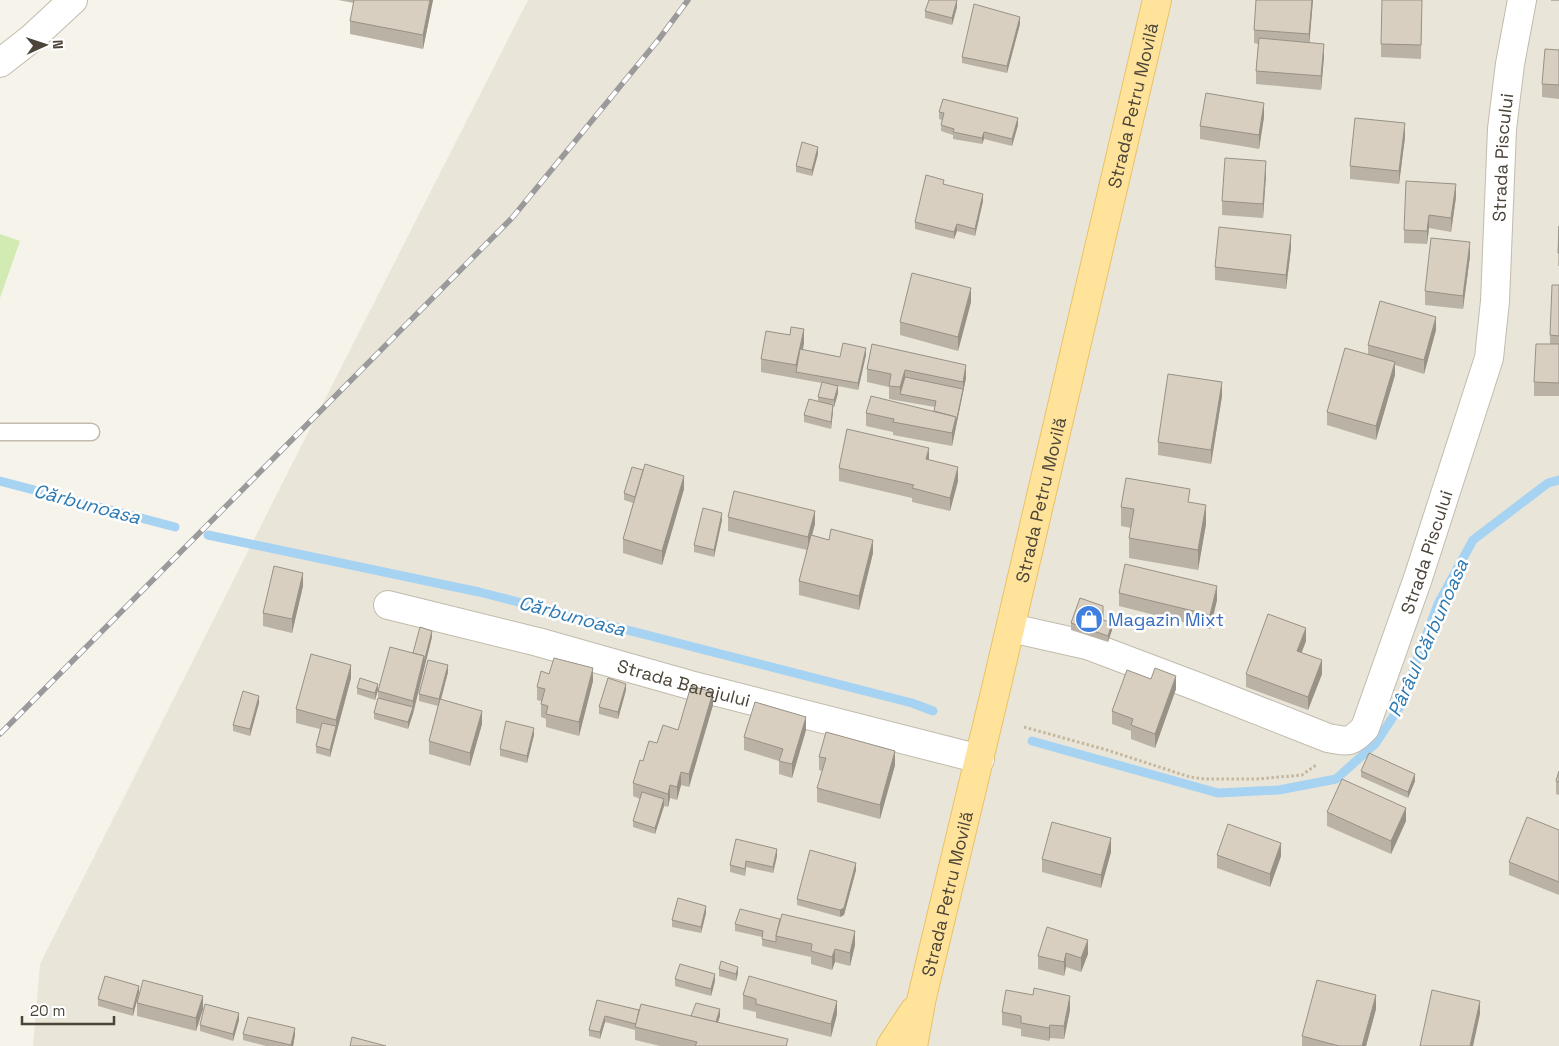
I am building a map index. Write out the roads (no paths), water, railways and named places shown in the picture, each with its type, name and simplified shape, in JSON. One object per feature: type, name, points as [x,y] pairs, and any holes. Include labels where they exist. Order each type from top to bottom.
[{"type":"main road","name":"Strada Petru Movilă","points":[[913,1046],[922,998],[1011,628],[1157,0]]},
{"type":"main road","name":"Strada Petru Movilă","points":[[892,1046],[922,998]]},
{"type":"street","points":[[0,63],[32,38],[73,0]]},
{"type":"street","name":"Strada Piscului","points":[[1011,628],[1087,645],[1328,738],[1346,741],[1355,738],[1366,728],[1418,578],[1489,358],[1495,301],[1502,129],[1510,64],[1522,0]]},
{"type":"street","name":"Strada Barajului","points":[[388,605],[538,642],[690,685],[980,759]]},
{"type":"lane","points":[[0,432],[91,432]]},
{"type":"waterway","name":"Pârâul Cărbunoasa","points":[[1032,741],[1218,793],[1279,790],[1336,779],[1375,744],[1399,708],[1438,604],[1473,540],[1548,483],[1559,480]]},
{"type":"waterway","name":"Cărbunoasa","points":[[0,481],[175,527]]},
{"type":"waterway","name":"Cărbunoasa","points":[[208,535],[479,592],[912,703],[933,711]]},
{"type":"railway","points":[[0,734],[512,218],[659,39],[688,0]]},
{"type":"place","name":"Magazin Mixt","points":[[1089,619]]}]
